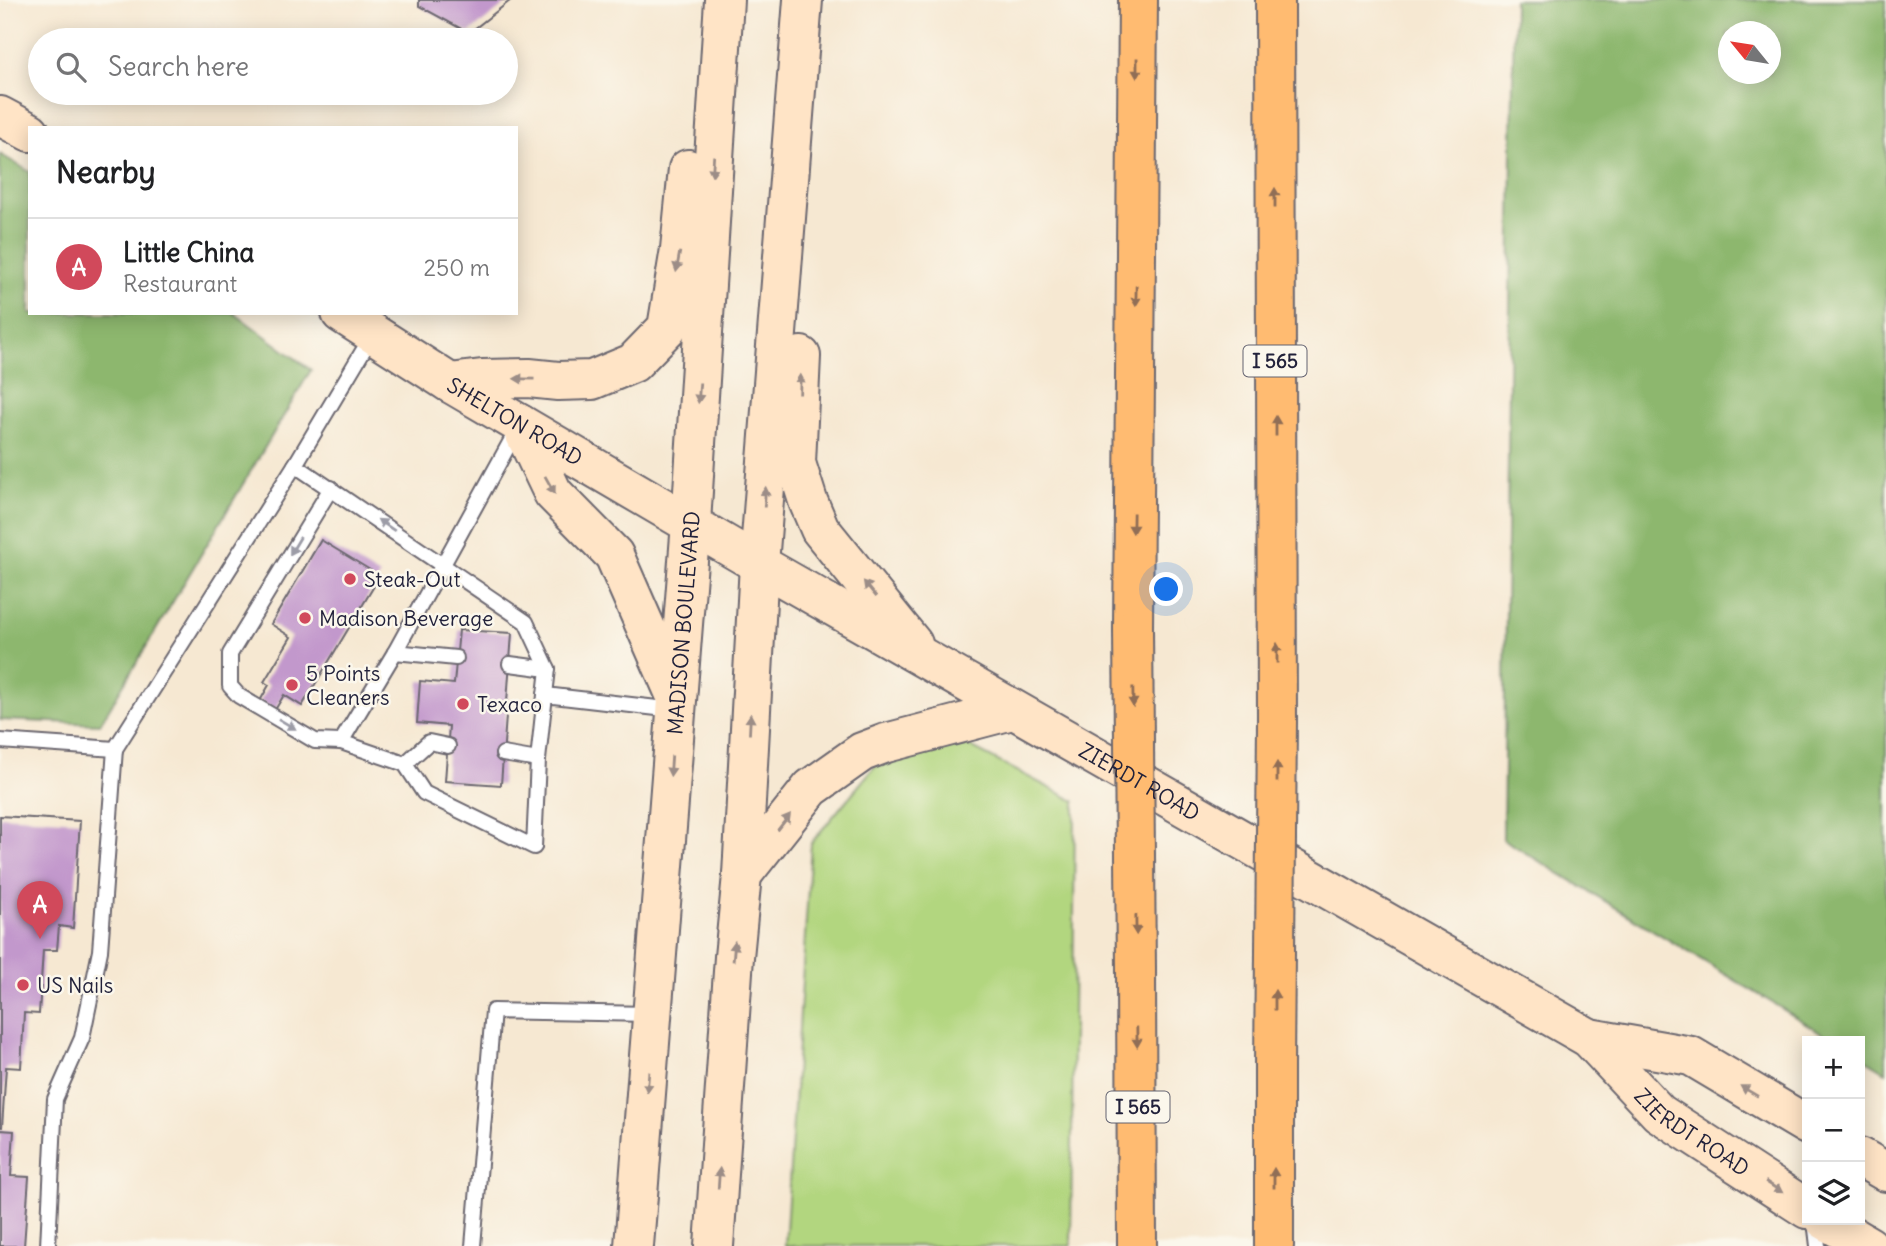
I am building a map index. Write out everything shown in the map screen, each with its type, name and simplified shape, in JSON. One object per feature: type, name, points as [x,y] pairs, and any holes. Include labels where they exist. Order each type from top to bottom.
[{"type":"highway","name":"I 565","points":[[1137,1246],[1133,629],[1138,0]]},
{"type":"highway","name":"I 565","points":[[1274,1246],[1277,722],[1275,0]]},
{"type":"main road","points":[[450,383],[505,379],[592,380],[633,363],[667,328],[680,249],[699,53],[709,0]]},
{"type":"main road","name":"MADISON BOULEVARD","points":[[634,1246],[691,523],[724,0]]},
{"type":"main road","points":[[714,1246],[742,875],[760,564],[803,0]]},
{"type":"main road","points":[[800,46],[809,147],[796,463],[820,529],[928,662]]},
{"type":"main road","points":[[0,116],[28,131]]},
{"type":"main road","name":"SHELTON ROAD","points":[[351,319],[450,383],[691,523]]},
{"type":"main road","points":[[520,424],[553,493],[614,555],[676,703]]},
{"type":"main road","name":"ZIERDT ROAD","points":[[691,523],[928,662],[1589,1038],[1659,1113],[1802,1206]]},
{"type":"main road","points":[[742,875],[811,788],[862,752],[886,743],[1012,710]]},
{"type":"main road","name":"ZIERDT ROAD","points":[[1589,1038],[1691,1056],[1802,1122]]},
{"type":"main road","points":[[1865,1160],[1886,1172]]},
{"type":"main road","points":[[1833,1225],[1869,1246]]},
{"type":"lane","points":[[48,1246],[55,1099],[82,1038],[100,951],[115,749],[295,465],[351,319]]},
{"type":"lane","points":[[341,742],[395,652],[520,424]]},
{"type":"lane","points":[[295,465],[331,488],[443,563],[526,622],[548,669],[538,760],[534,847],[424,793],[405,764],[341,742],[315,741],[239,696],[230,686],[230,654],[331,488]]},
{"type":"lane","points":[[395,652],[456,658]]},
{"type":"lane","points":[[510,664],[548,669]]},
{"type":"lane","points":[[545,695],[676,703]]},
{"type":"lane","points":[[0,741],[115,749]]},
{"type":"lane","points":[[405,764],[429,742],[448,746]]},
{"type":"lane","points":[[503,754],[538,760]]},
{"type":"lane","points":[[473,1246],[493,1011],[653,1014]]},
{"type":"lane","points":[[1816,1225],[1818,1246]]},
{"type":"green space","points":[[1514,0],[1886,0],[1886,1072],[1865,1059],[1865,1036],[1827,1036],[1503,839]]},
{"type":"green space","points":[[0,154],[28,171],[28,315],[237,315],[311,370],[100,724],[0,720]]},
{"type":"green space","points":[[938,730],[1075,801],[1071,1246],[785,1246],[811,843],[875,766]]},
{"type":"building","points":[[419,0],[511,0],[475,28],[460,28],[419,6]]},
{"type":"building","points":[[321,540],[380,576],[302,706],[284,695],[275,710],[260,701],[269,685],[264,682],[291,637],[271,624]]},
{"type":"building","name":"Texaco","points":[[459,630],[512,633],[501,785],[445,781],[449,726],[417,723],[420,681],[454,684]]},
{"type":"building","points":[[0,816],[80,821],[73,928],[59,926],[57,950],[43,950],[39,1014],[24,1013],[21,1068],[6,1067],[2,1127],[0,1127]]},
{"type":"building","points":[[0,1130],[14,1131],[11,1176],[29,1177],[24,1246],[0,1246]]},
{"type":"place","name":"Steak-Out","points":[[350,579]]},
{"type":"place","name":"Madison Beverage","points":[[305,618]]},
{"type":"place","name":"5 Points Cleaners","points":[[292,685]]},
{"type":"place","name":"Texaco","points":[[463,704]]},
{"type":"place","name":"Little China","points":[[40,939]]},
{"type":"place","name":"US Nails","points":[[23,985]]}]
